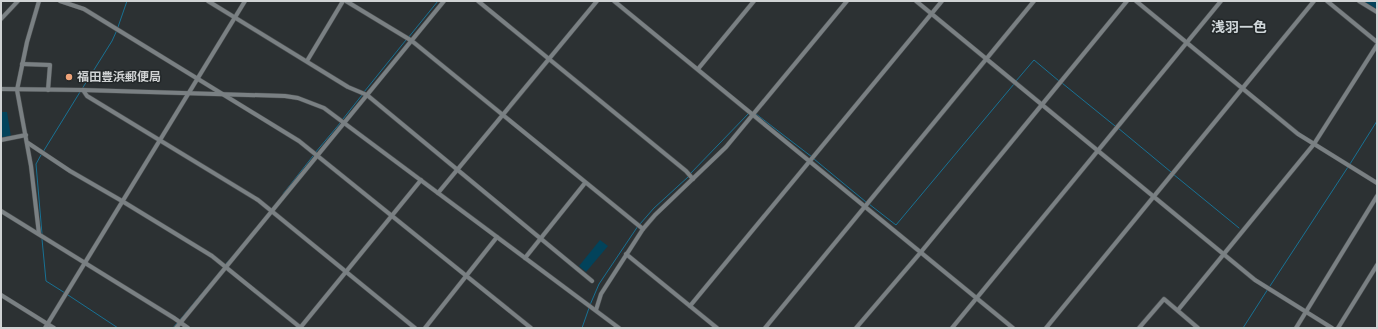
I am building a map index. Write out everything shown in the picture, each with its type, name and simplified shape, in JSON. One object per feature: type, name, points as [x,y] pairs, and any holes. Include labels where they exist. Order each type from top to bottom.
[{"type":"street","points":[[1,19],[18,1]]},
{"type":"street","points":[[39,1],[27,42],[17,90],[28,143],[39,234]]},
{"type":"street","points":[[60,1],[84,9],[299,141],[531,328]]},
{"type":"street","points":[[208,1],[348,87],[367,95],[592,281]]},
{"type":"street","points":[[46,326],[245,1]]},
{"type":"street","points":[[307,61],[344,1],[412,41],[643,229]]},
{"type":"street","points":[[176,328],[444,1]]},
{"type":"street","points":[[478,1],[686,171],[693,179]]},
{"type":"street","points":[[438,193],[597,1]]},
{"type":"street","points":[[614,1],[1013,328]]},
{"type":"street","points":[[698,69],[754,1]]},
{"type":"street","points":[[596,310],[601,294],[643,229],[655,215],[726,147],[847,1]]},
{"type":"street","points":[[916,1],[1255,280],[1332,328]]},
{"type":"street","points":[[690,306],[942,1]]},
{"type":"street","points":[[765,328],[1034,1]]},
{"type":"street","points":[[856,328],[921,252],[1128,1]]},
{"type":"street","points":[[1136,1],[1298,134],[1377,183]]},
{"type":"street","points":[[952,328],[1220,1]]},
{"type":"street","points":[[1046,328],[1314,1]]},
{"type":"street","points":[[1178,310],[1223,253],[1314,144],[1377,43],[1327,1]]},
{"type":"street","points":[[1359,1],[1377,12]]},
{"type":"street","points":[[22,64],[50,65],[48,90]]},
{"type":"street","points":[[1,89],[221,93],[298,98],[324,108],[619,328]]},
{"type":"street","points":[[83,90],[87,96],[258,200],[415,328]]},
{"type":"street","points":[[1,140],[26,135]]},
{"type":"street","points":[[28,143],[70,171],[212,256],[300,328],[421,180]]},
{"type":"street","points":[[525,258],[585,183]]},
{"type":"street","points":[[1296,328],[1377,196]]},
{"type":"street","points":[[1,211],[188,328]]},
{"type":"street","points":[[425,328],[467,277],[497,237]]},
{"type":"street","points":[[626,254],[717,328]]},
{"type":"street","points":[[1338,328],[1376,268]]},
{"type":"street","points":[[1,295],[46,326],[54,328]]},
{"type":"street","points":[[1139,328],[1164,299],[1198,328]]},
{"type":"shaded area","points":[[1362,1],[1377,1],[1377,10]]},
{"type":"shaded area","points":[[1,112],[7,112],[11,137],[1,137]]},
{"type":"shaded area","points":[[600,240],[608,246],[586,272],[579,266]]},
{"type":"waterway","points":[[118,27],[127,1]]},
{"type":"waterway","points":[[408,38],[438,1]]},
{"type":"waterway","points":[[82,89],[112,41],[117,30]]},
{"type":"waterway","points":[[364,92],[406,40]]},
{"type":"waterway","points":[[1016,81],[1034,60],[1059,81]]},
{"type":"waterway","points":[[1062,83],[1115,126]]},
{"type":"waterway","points":[[869,204],[896,225],[1014,84]]},
{"type":"waterway","points":[[43,152],[80,92]]},
{"type":"waterway","points":[[343,119],[362,95]]},
{"type":"waterway","points":[[690,174],[749,113]]},
{"type":"waterway","points":[[756,114],[812,157]]},
{"type":"waterway","points":[[1350,164],[1377,121]]},
{"type":"waterway","points":[[315,153],[341,122]]},
{"type":"waterway","points":[[1118,128],[1171,172]]},
{"type":"waterway","points":[[41,155],[36,164],[42,234]]},
{"type":"waterway","points":[[283,194],[313,156]]},
{"type":"waterway","points":[[814,159],[866,202]]},
{"type":"waterway","points":[[1270,286],[1348,167]]},
{"type":"waterway","points":[[1173,174],[1239,228]]},
{"type":"waterway","points":[[640,224],[654,208],[688,177]]},
{"type":"waterway","points":[[590,305],[599,284],[638,226]]},
{"type":"waterway","points":[[42,239],[46,281],[65,293]]},
{"type":"waterway","points":[[225,265],[229,260]]},
{"type":"waterway","points":[[179,321],[223,268]]},
{"type":"waterway","points":[[1243,328],[1268,289]]},
{"type":"waterway","points":[[68,295],[118,328]]},
{"type":"waterway","points":[[582,328],[589,308]]},
{"type":"waterway","points":[[173,328],[177,323]]},
{"type":"place","name":"福田豊浜郵便局","points":[[69,77]]},
{"type":"district","name":"浅羽一色","points":[[1239,27]]}]
